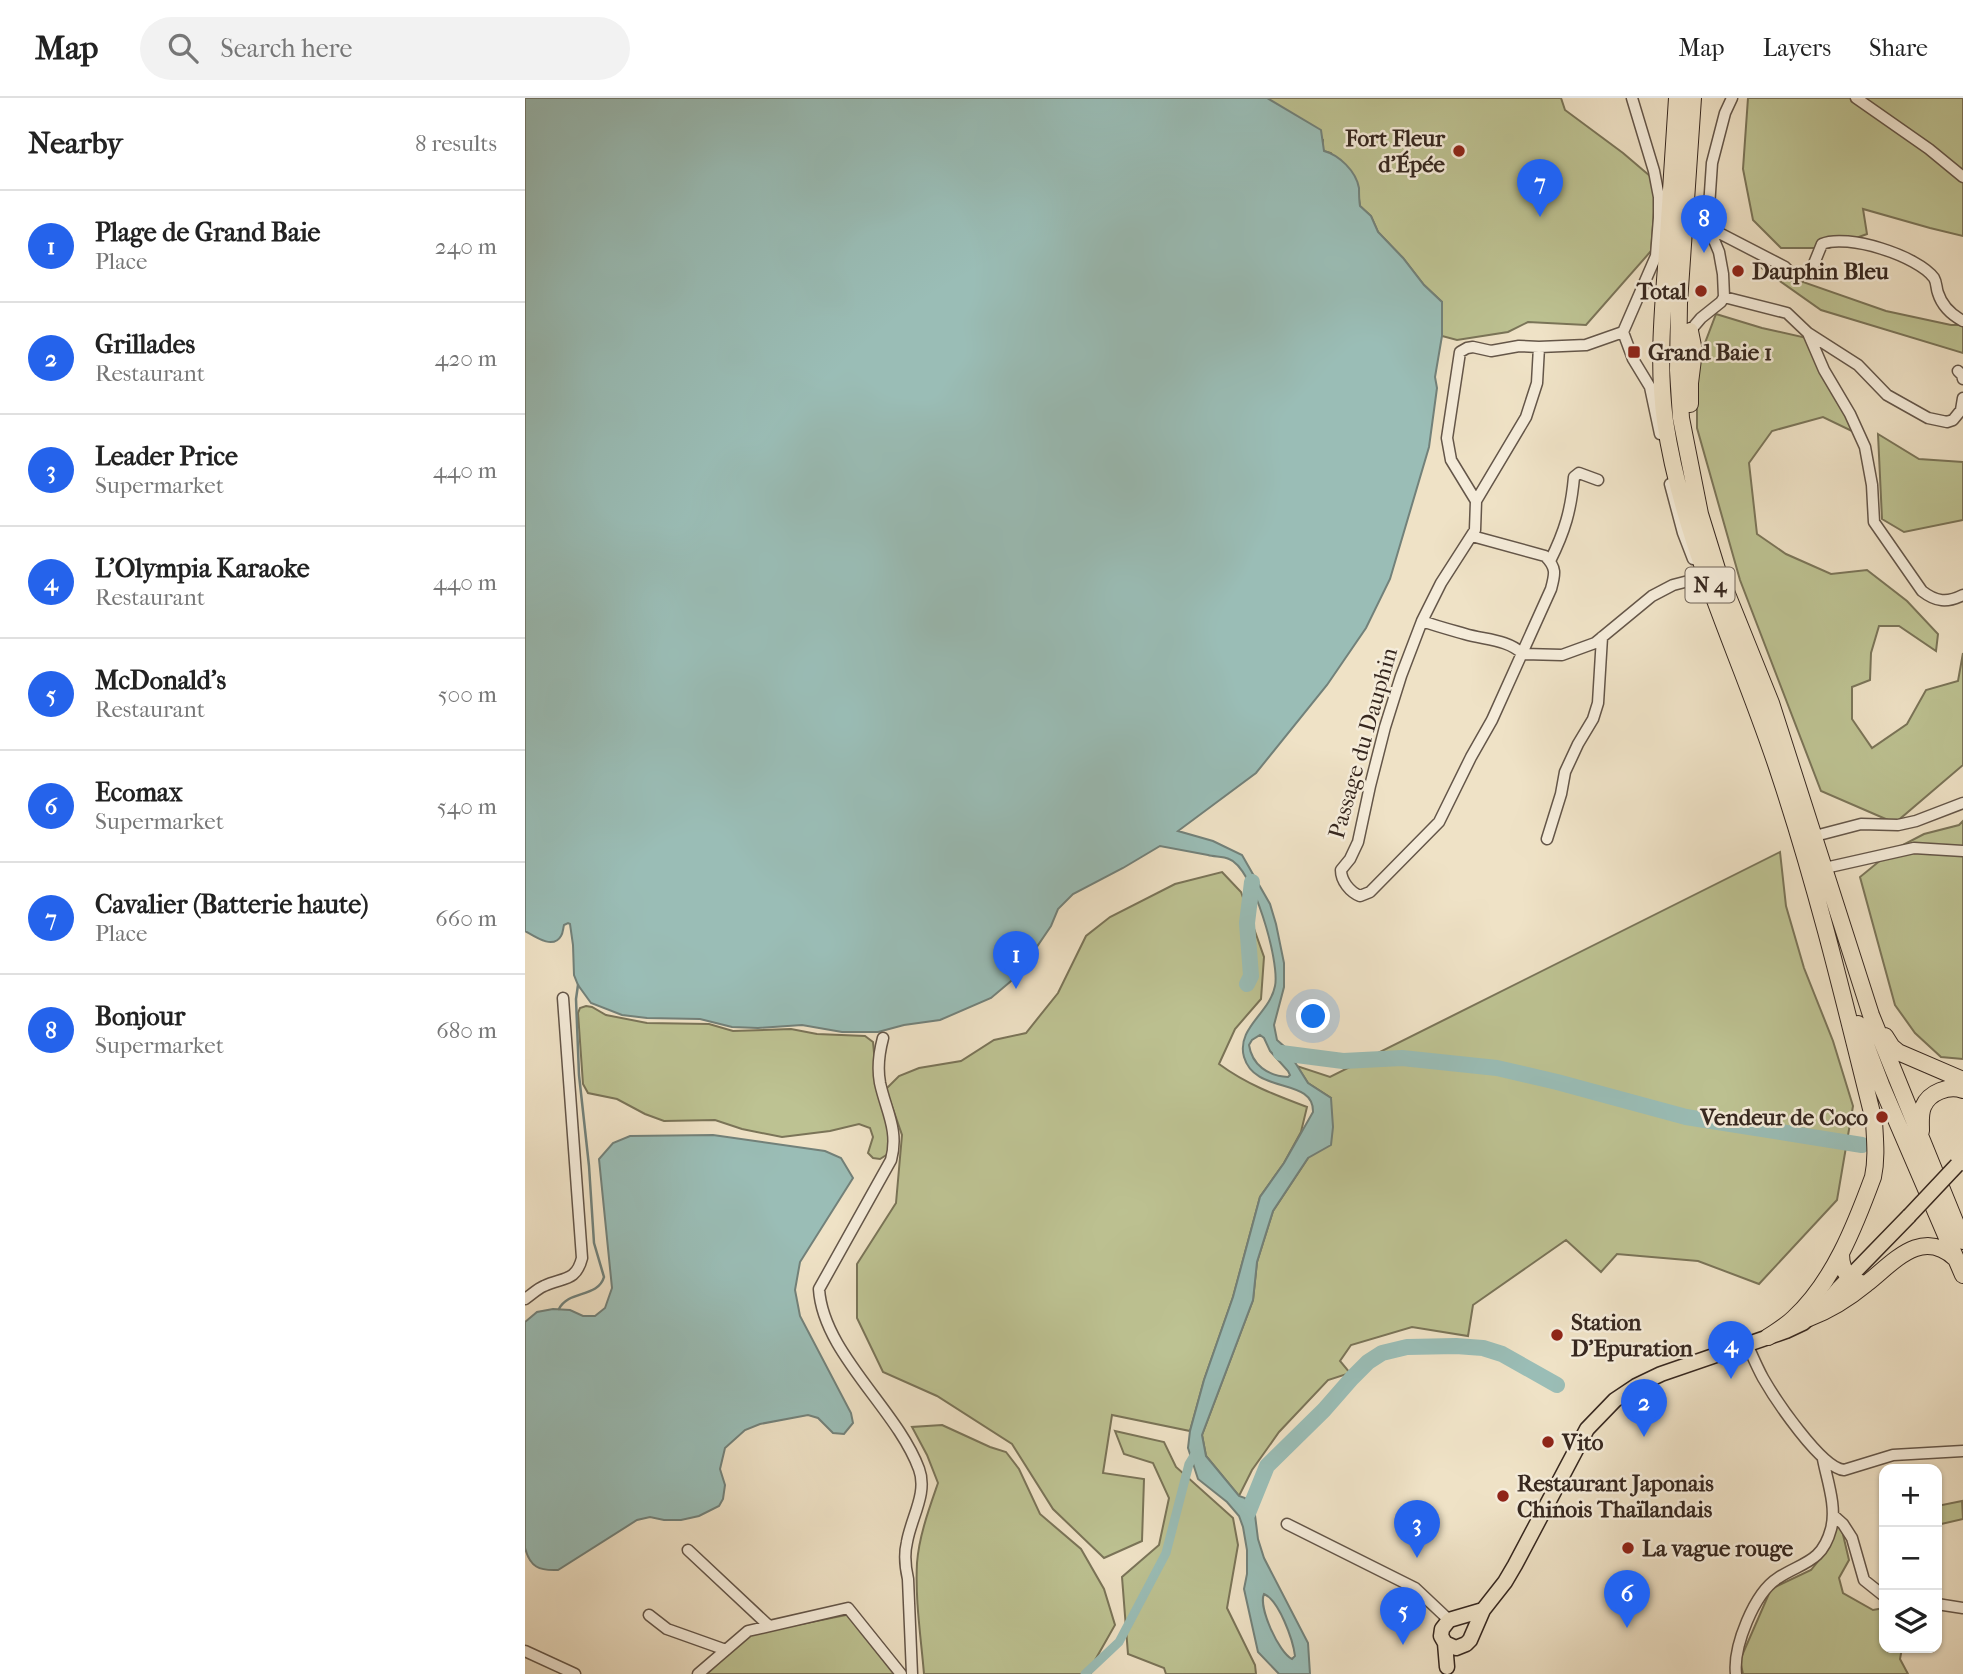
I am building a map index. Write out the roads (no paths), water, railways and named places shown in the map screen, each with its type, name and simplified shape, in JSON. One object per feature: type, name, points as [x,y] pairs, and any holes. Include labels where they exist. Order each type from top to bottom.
[{"type":"highway","name":"N 4","points":[[1677,98],[1662,321],[1662,368],[1665,420],[1683,506],[1780,775],[1807,838],[1825,868],[1854,967],[1889,1063],[1963,1241]]},
{"type":"highway","name":"N 4","points":[[1693,98],[1679,303],[1678,370],[1681,418],[1692,480],[1717,569],[1771,703],[1807,838],[1832,953],[1882,1087],[1963,1275]]},
{"type":"highway","points":[[1691,128],[1702,224]]},
{"type":"highway","points":[[1656,256],[1657,308],[1662,321]]},
{"type":"highway","points":[[1690,331],[1694,351],[1690,383],[1692,480]]},
{"type":"highway","points":[[1809,1310],[1841,1254],[1876,1164],[1874,1121],[1832,953]]},
{"type":"highway","points":[[1854,967],[1892,1047],[1915,1061],[1963,1080]]},
{"type":"highway","points":[[1922,1137],[1921,1114],[1926,1102],[1940,1091],[1949,1088],[1963,1090]]},
{"type":"highway","points":[[1768,1337],[1809,1310],[1830,1309],[1909,1250],[1933,1245],[1949,1252],[1955,1258]]},
{"type":"highway","points":[[1841,1254],[1844,1283],[1866,1284]]},
{"type":"main road","points":[[1809,1310],[1825,1304],[1960,1162]]},
{"type":"main road","points":[[1448,1628],[1466,1644],[1483,1610],[1522,1554],[1587,1429],[1615,1400],[1661,1374],[1768,1337]]},
{"type":"main road","points":[[1448,1628],[1483,1610]]},
{"type":"main road","points":[[1448,1628],[1468,1623],[1471,1634]]},
{"type":"main road","points":[[1446,1671],[1448,1628]]},
{"type":"street","points":[[1632,98],[1654,170],[1659,218],[1656,256],[1623,332],[1633,359],[1650,387],[1683,533],[1755,720],[1807,838],[1861,824],[1898,825],[1916,821],[1963,803]]},
{"type":"street","points":[[1690,331],[1724,297],[1719,252],[1702,224],[1712,163],[1725,113],[1732,98]]},
{"type":"street","points":[[1856,98],[1929,149],[1963,177]]},
{"type":"street","points":[[1702,224],[1785,267],[1794,276],[1807,274],[1822,244],[1831,240],[1846,240],[1895,252],[1929,272],[1936,281],[1937,293],[1943,303],[1953,316],[1963,321]]},
{"type":"street","points":[[1724,297],[1787,313],[1808,333],[1858,365],[1887,395],[1929,418],[1947,422],[1953,420],[1961,410],[1963,398]]},
{"type":"street","points":[[1539,347],[1537,383],[1526,417],[1476,501],[1448,451],[1447,438],[1460,352],[1473,347],[1491,351],[1519,346],[1586,345],[1623,332]]},
{"type":"street","points":[[1808,333],[1824,370],[1865,447],[1872,485],[1873,514],[1878,529],[1918,586],[1930,597],[1942,601],[1963,595]]},
{"type":"street","points":[[1550,561],[1564,533],[1574,477],[1579,473],[1598,480]]},
{"type":"street","name":"Passage du Dauphin","points":[[1476,501],[1475,530],[1441,583],[1422,621],[1401,676],[1370,786],[1359,842],[1341,870],[1341,877],[1353,893],[1360,896],[1370,892],[1439,822],[1523,654]]},
{"type":"street","points":[[1472,536],[1545,556],[1550,561],[1555,573],[1551,589],[1523,654]]},
{"type":"street","points":[[1422,621],[1467,635],[1499,641],[1523,654],[1562,655],[1595,643],[1652,596],[1673,585],[1700,578]]},
{"type":"street","points":[[1547,839],[1565,772],[1593,719],[1598,703],[1602,637]]},
{"type":"street","points":[[1825,868],[1914,848],[1963,851]]},
{"type":"street","points":[[525,1299],[543,1286],[573,1275],[579,1270],[583,1258],[562,998]]},
{"type":"street","points":[[883,1038],[879,1057],[880,1080],[893,1122],[894,1146],[891,1160],[819,1289],[828,1325],[910,1448],[921,1473],[922,1489],[907,1542],[905,1565],[912,1674]]},
{"type":"street","points":[[1747,1343],[1762,1376],[1784,1410],[1823,1459],[1836,1469],[1844,1470],[1893,1455],[1963,1451]]},
{"type":"street","points":[[1736,1674],[1737,1649],[1758,1601],[1777,1578],[1815,1557],[1829,1536],[1833,1516],[1823,1459]]},
{"type":"street","points":[[1833,1516],[1843,1524],[1852,1538],[1864,1580],[1879,1592]]},
{"type":"street","points":[[1287,1524],[1415,1588],[1448,1628]]},
{"type":"street","points":[[688,1550],[768,1625]]},
{"type":"street","points":[[1942,1606],[1963,1608]]},
{"type":"street","points":[[698,1674],[744,1632],[848,1608],[901,1674]]},
{"type":"street","points":[[649,1615],[667,1629],[726,1650]]},
{"type":"street","points":[[525,1651],[575,1674]]},
{"type":"water","points":[[525,98],[1267,98],[1321,130],[1324,151],[1341,160],[1351,170],[1359,188],[1360,206],[1371,216],[1378,232],[1442,302],[1442,336],[1435,377],[1437,388],[1429,447],[1390,579],[1366,628],[1327,685],[1256,773],[1178,831],[1213,841],[1242,855],[1270,904],[1284,963],[1284,987],[1274,1025],[1277,1040],[1286,1048],[1308,1083],[1331,1098],[1331,1145],[1308,1158],[1273,1211],[1257,1262],[1253,1300],[1202,1435],[1206,1456],[1239,1496],[1245,1498],[1255,1515],[1264,1558],[1308,1643],[1310,1674],[1279,1674],[1258,1652],[1244,1589],[1247,1550],[1243,1527],[1239,1516],[1227,1502],[1198,1479],[1188,1448],[1204,1380],[1233,1297],[1260,1197],[1284,1163],[1313,1112],[1311,1101],[1304,1094],[1260,1077],[1250,1069],[1244,1057],[1245,1037],[1272,996],[1275,974],[1263,916],[1247,879],[1238,866],[1224,857],[1160,846],[1073,894],[1058,909],[1051,926],[1017,976],[991,998],[940,1020],[878,1032],[842,1032],[802,1025],[732,1027],[700,1019],[622,1015],[591,1003],[578,985],[574,975],[570,924],[564,925],[561,936],[553,942],[543,941],[525,931]],"holes":[[[1260,1035],[1288,1071],[1288,1077],[1268,1072],[1257,1064],[1249,1045]],[[1264,1594],[1275,1604],[1284,1621],[1294,1649],[1295,1656],[1292,1659],[1281,1648],[1271,1629],[1264,1609]]]},
{"type":"water","points":[[713,1135],[825,1151],[841,1158],[853,1178],[800,1262],[795,1290],[800,1316],[851,1413],[853,1423],[844,1434],[833,1433],[818,1418],[808,1415],[760,1424],[745,1430],[725,1448],[720,1469],[725,1485],[719,1506],[699,1516],[681,1520],[650,1517],[637,1520],[558,1570],[546,1570],[533,1564],[525,1548],[525,1322],[537,1312],[553,1309],[595,1316],[605,1308],[612,1288],[599,1159],[613,1143],[630,1136]]},
{"type":"waterway","points":[[1247,984],[1251,976],[1247,923],[1252,882]]},
{"type":"waterway","points":[[559,1309],[569,1299],[596,1288],[604,1277],[594,1243],[579,1075],[576,999],[578,985]]},
{"type":"waterway","points":[[1281,1053],[1343,1061],[1402,1058],[1497,1068],[1686,1117],[1862,1145]]},
{"type":"waterway","points":[[1248,1513],[1267,1466],[1368,1362],[1382,1353],[1407,1347],[1483,1348],[1502,1354],[1557,1385]]},
{"type":"waterway","points":[[1085,1674],[1119,1642],[1166,1553],[1189,1464],[1195,1454]]},
{"type":"place","name":"Fort Fleur d'Épée","points":[[1459,151]]},
{"type":"place","name":"Cavalier (Batterie haute)","points":[[1540,217]]},
{"type":"place","name":"Bonjour","points":[[1704,253]]},
{"type":"place","name":"Dauphin Bleu","points":[[1738,271]]},
{"type":"place","name":"Total","points":[[1701,291]]},
{"type":"place","name":"Grand Baie 1","points":[[1634,352]]},
{"type":"place","name":"Plage de Grand Baie","points":[[1016,989]]},
{"type":"place","name":"Vendeur de Coco","points":[[1882,1117]]},
{"type":"place","name":"Station D'Epuration","points":[[1557,1335]]},
{"type":"place","name":"L'Olympia Karaoke","points":[[1731,1379]]},
{"type":"place","name":"Grillades","points":[[1644,1437]]},
{"type":"place","name":"Vito","points":[[1548,1442]]},
{"type":"place","name":"Restaurant Japonais Chinois Thaïlandais","points":[[1503,1496]]},
{"type":"place","name":"La vague rouge","points":[[1628,1548]]},
{"type":"place","name":"Leader Price","points":[[1417,1558]]},
{"type":"place","name":"Ecomax","points":[[1627,1628]]},
{"type":"place","name":"McDonald's","points":[[1403,1645]]}]
